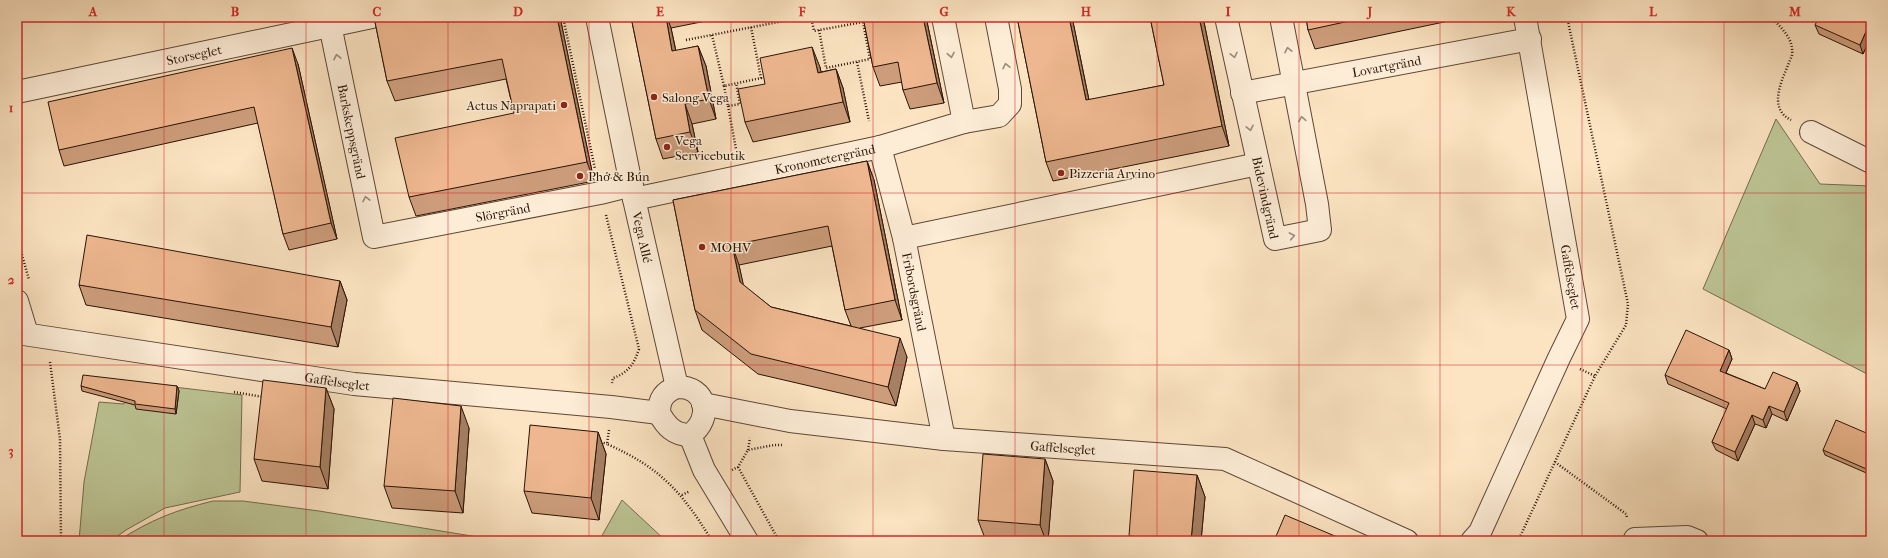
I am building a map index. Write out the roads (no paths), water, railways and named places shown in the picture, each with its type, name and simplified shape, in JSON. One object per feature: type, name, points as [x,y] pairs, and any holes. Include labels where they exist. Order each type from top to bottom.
[{"type":"street","name":"Storseglet","points":[[17,92],[331,21],[372,17]]},
{"type":"street","name":"Vega Allé","points":[[597,17],[633,192],[677,387]]},
{"type":"street","points":[[943,17],[964,122]]},
{"type":"street","name":"Kronometergränd","points":[[633,192],[880,147],[964,122],[999,116],[1010,104],[1010,89],[996,17]]},
{"type":"street","name":"Bidevindgränd","points":[[1226,17],[1275,239],[1320,230],[1308,154],[1281,17]]},
{"type":"street","name":"Gaffelseglet","points":[[1472,541],[1480,532],[1578,319],[1525,17]]},
{"type":"street","name":"Barkskeppsgränd","points":[[331,21],[374,237]]},
{"type":"street","name":"Lovartgränd","points":[[1242,93],[1530,39]]},
{"type":"street","points":[[1811,132],[1871,162]]},
{"type":"street","name":"Fribordsgränd","points":[[880,147],[904,238],[944,439]]},
{"type":"street","points":[[904,238],[1258,164]]},
{"type":"street","name":"Slörgränd","points":[[374,237],[600,193],[633,192]]},
{"type":"street","points":[[17,302],[22,333]]},
{"type":"street","name":"Gaffelseglet","points":[[22,333],[354,384],[611,407],[659,413]]},
{"type":"street","points":[[677,387],[686,387],[693,390],[703,404],[704,417],[702,424],[690,435],[676,433],[668,426],[659,413],[661,398],[667,391],[677,387]]},
{"type":"street","name":"Gaffelseglet","points":[[703,404],[790,421],[944,439],[1225,459],[1407,541]]},
{"type":"street","points":[[690,435],[704,470],[747,541]]},
{"type":"street","points":[[1635,539],[1687,537],[1697,541]]},
{"type":"place","name":"Salong Vega","points":[[654,97]]},
{"type":"place","name":"Actus Naprapati","points":[[564,105]]},
{"type":"place","name":"Vega Servicebutik","points":[[667,147]]},
{"type":"place","name":"Pizzeria Arvino","points":[[1061,173]]},
{"type":"place","name":"Phở & Bún","points":[[580,176]]},
{"type":"place","name":"MOHV","points":[[702,247]]}]
